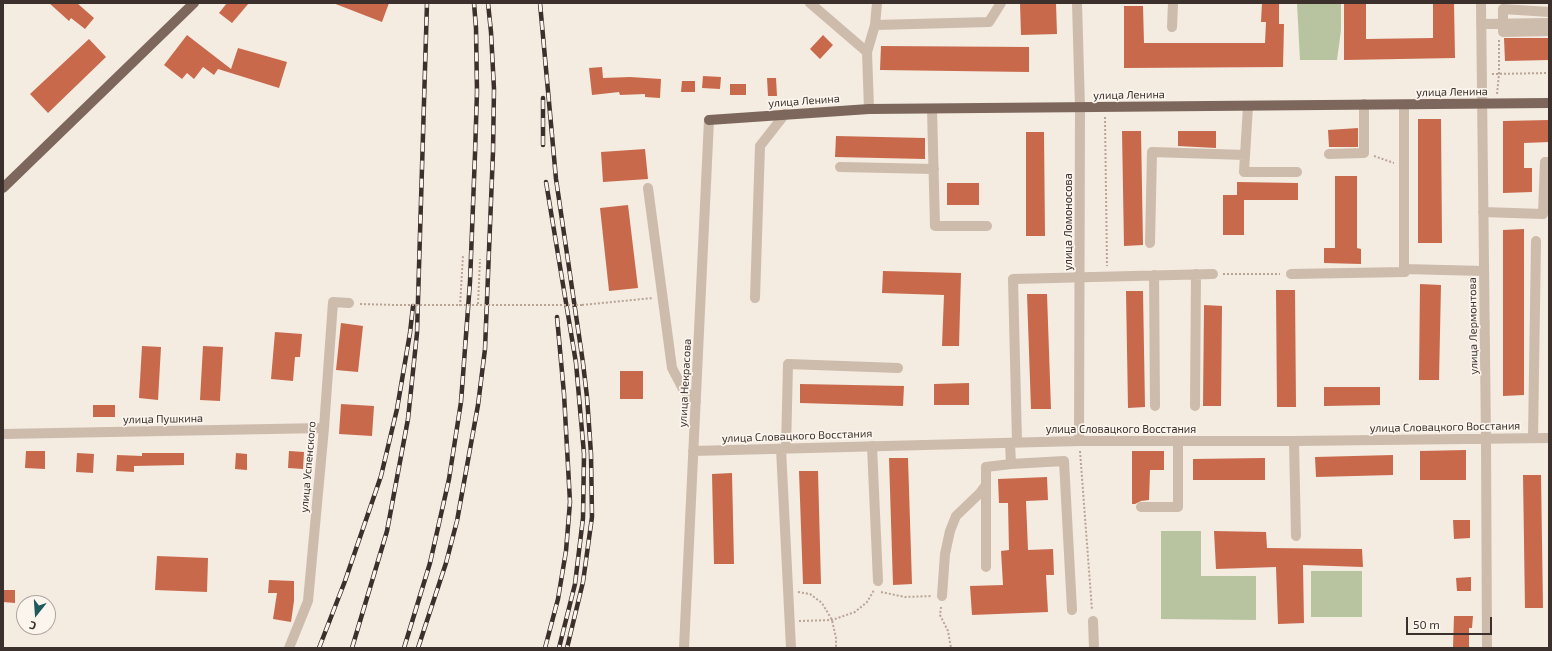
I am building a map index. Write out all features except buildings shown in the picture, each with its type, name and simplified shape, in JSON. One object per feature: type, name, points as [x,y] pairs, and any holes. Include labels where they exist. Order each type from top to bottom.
[{"type":"main road","points":[[3,188],[194,3]]},
{"type":"main road","name":"улица Ленина","points":[[709,120],[870,109],[1549,103]]},
{"type":"street","points":[[810,3],[867,52]]},
{"type":"street","points":[[870,109],[867,52],[875,25],[877,3]]},
{"type":"street","points":[[875,25],[989,22],[1001,3]]},
{"type":"street","name":"улица Ломоносова","points":[[1077,3],[1080,108],[1079,441]]},
{"type":"street","points":[[1172,27],[1173,3]]},
{"type":"street","name":"улица Лермонтова","points":[[1481,3],[1487,648]]},
{"type":"street","points":[[1549,12],[1503,9],[1501,24],[1503,32],[1549,31]]},
{"type":"street","points":[[1481,24],[1549,23]]},
{"type":"street","points":[[1329,154],[1364,153],[1364,104]]},
{"type":"street","points":[[1292,274],[1406,272],[1404,269],[1404,104]]},
{"type":"street","points":[[1248,106],[1244,172],[1297,172]]},
{"type":"street","points":[[932,109],[935,226],[987,226]]},
{"type":"street","points":[[755,298],[760,146],[785,114]]},
{"type":"street","name":"улица Некрасова","points":[[684,648],[709,120]]},
{"type":"street","points":[[1150,243],[1152,152],[1245,155]]},
{"type":"street","points":[[1483,212],[1543,214],[1545,162],[1549,162]]},
{"type":"street","points":[[840,167],[934,169]]},
{"type":"street","points":[[648,188],[672,368],[683,389],[696,402]]},
{"type":"street","points":[[1533,438],[1536,241]]},
{"type":"street","points":[[1404,269],[1484,271]]},
{"type":"street","points":[[1195,406],[1196,274]]},
{"type":"street","points":[[1011,464],[1014,442],[1013,279],[1213,274]]},
{"type":"street","points":[[1154,276],[1155,406]]},
{"type":"street","name":"улица Успенского","points":[[289,648],[308,601],[324,428],[333,302],[349,303]]},
{"type":"street","points":[[791,648],[783,449],[788,364],[898,368]]},
{"type":"street","name":"улица Пушкина","points":[[3,434],[324,428]]},
{"type":"street","name":"улица Словацкого Восстания","points":[[693,451],[1079,441],[1294,441],[1549,438]]},
{"type":"street","points":[[1141,507],[1178,507],[1178,441]]},
{"type":"street","points":[[1294,441],[1296,536]]},
{"type":"street","points":[[872,446],[878,580]]},
{"type":"street","points":[[986,567],[986,467],[1064,461],[1072,610]]},
{"type":"street","points":[[942,596],[945,554],[950,531],[956,516],[980,493],[986,485]]},
{"type":"street","points":[[1093,621],[1094,648]]},
{"type":"path","points":[[1496,103],[1501,24]]},
{"type":"path","points":[[1482,74],[1549,73]]},
{"type":"path","points":[[1104,107],[1108,277]]},
{"type":"path","points":[[1364,153],[1405,167]]},
{"type":"path","points":[[460,306],[463,255]]},
{"type":"path","points":[[478,304],[480,259]]},
{"type":"path","points":[[1213,274],[1292,274]]},
{"type":"path","points":[[349,303],[460,306],[478,304],[582,305],[662,298]]},
{"type":"path","points":[[1079,441],[1093,621]]},
{"type":"path","points":[[790,620],[803,622],[832,620],[855,612],[867,602],[878,580]]},
{"type":"path","points":[[874,590],[905,596],[942,596],[940,615],[948,631],[952,648]]},
{"type":"path","points":[[788,591],[810,594],[822,603],[832,620],[836,638],[836,648]]},
{"type":"green space","points":[[1297,3],[1341,3],[1341,30],[1337,60],[1300,60]]},
{"type":"green space","points":[[1161,531],[1201,531],[1201,576],[1256,576],[1256,620],[1161,619]]},
{"type":"green space","points":[[1311,571],[1362,571],[1362,617],[1311,617]]},
{"type":"railway","points":[[352,648],[387,531],[408,419],[417,333],[427,3]]},
{"type":"railway","points":[[404,648],[430,563],[449,479],[461,402],[470,282],[475,154],[477,92],[474,3]]},
{"type":"railway","points":[[418,648],[446,563],[457,521],[478,405],[485,349],[494,89],[488,3]]},
{"type":"railway","points":[[540,3],[556,179],[583,363],[591,454],[592,517],[583,582],[567,648]]},
{"type":"railway","points":[[543,98],[543,145]]},
{"type":"railway","points":[[546,182],[576,363],[584,454],[583,518],[575,584],[559,648]]},
{"type":"railway","points":[[319,648],[345,581],[381,476],[397,409],[413,306]]},
{"type":"railway","points":[[545,648],[558,599],[566,551],[570,502],[564,394],[557,317]]}]
